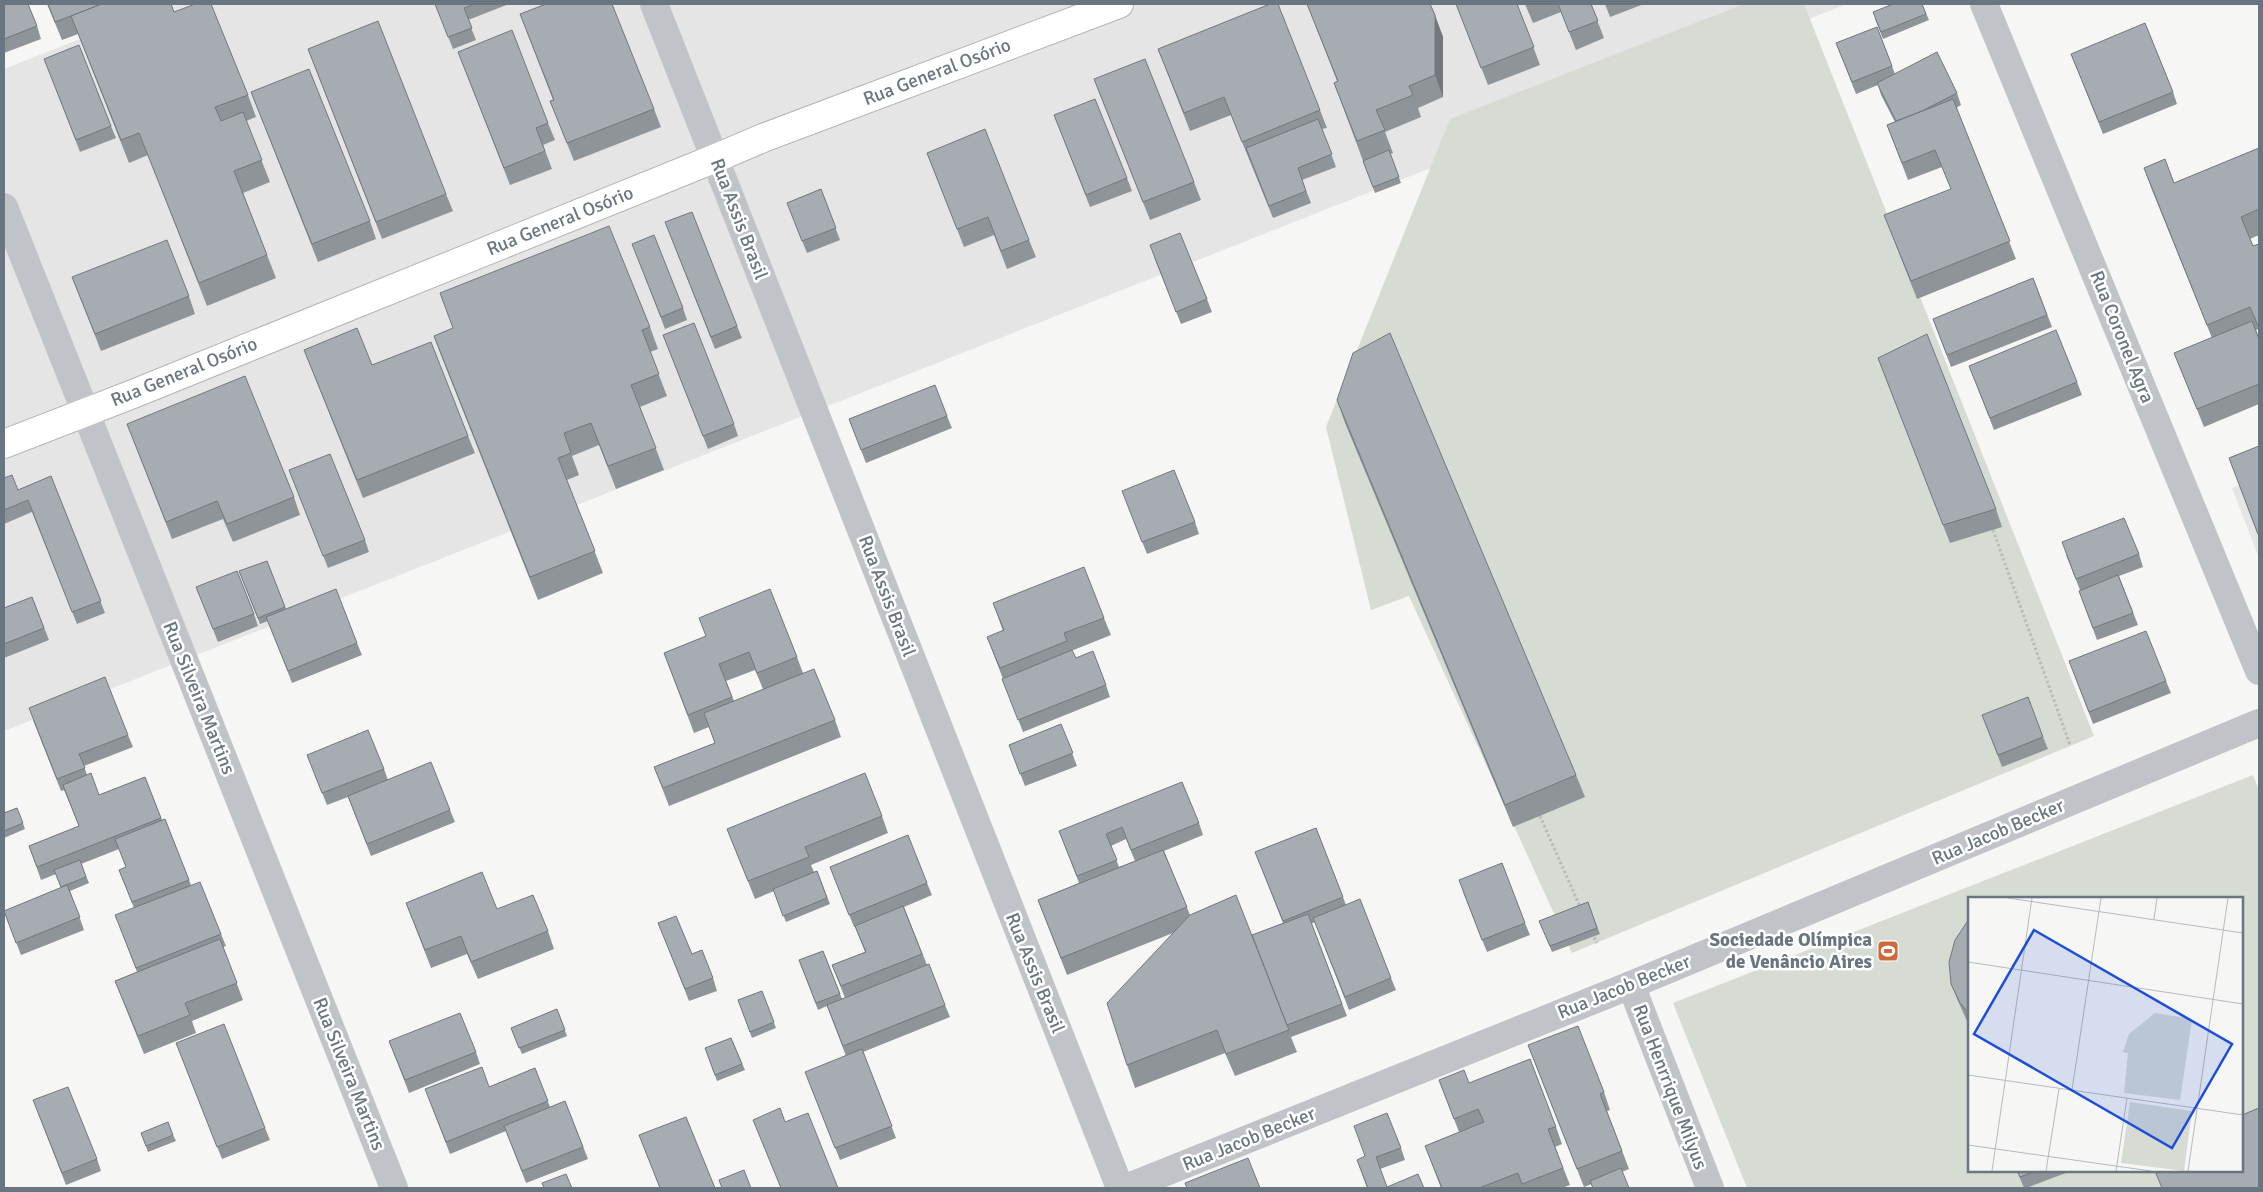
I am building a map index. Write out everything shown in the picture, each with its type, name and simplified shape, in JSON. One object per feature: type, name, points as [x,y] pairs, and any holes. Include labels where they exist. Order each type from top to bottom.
[{"type":"main road","name":"Rua General Osório","points":[[4,444],[762,138],[1118,4]]},
{"type":"street","name":"Rua Assis Brasil","points":[[654,4],[1120,1188]]},
{"type":"street","name":"Rua Coronel Agra","points":[[1984,4],[2259,671]]},
{"type":"street","name":"Rua Silveira Martins","points":[[4,207],[394,1188]]},
{"type":"street","name":"Rua Jacob Becker","points":[[1126,1188],[1630,985],[2259,723]]},
{"type":"street","name":"Rua Henrrique Milyus","points":[[1630,985],[1710,1188]]},
{"type":"path","points":[[1993,530],[2070,745]]},
{"type":"path","points":[[1540,816],[1584,916]]},
{"type":"path","points":[[1588,925],[1597,943]]},
{"type":"shaded area","points":[[169,4],[1847,4],[4,731],[4,69]]},
{"type":"shaded area","points":[[1744,4],[1804,4],[2094,736],[1572,953],[1409,596],[1371,610],[1326,427],[1450,119]]},
{"type":"shaded area","points":[[2259,477],[2259,558],[2232,488]]},
{"type":"shaded area","name":"Sociedade Olímpica de Venâncio Aires","points":[[2253,775],[2259,790],[2259,1188],[1747,1188],[1673,1003]]},
{"type":"building","points":[[4,4],[28,4],[37,26],[4,39]]},
{"type":"building","points":[[48,4],[102,4],[55,22]]},
{"type":"building","points":[[102,4],[171,4],[174,12],[195,4],[211,4],[248,95],[215,107],[221,121],[243,112],[262,160],[234,171],[267,255],[199,283],[139,133],[121,140],[71,16]]},
{"type":"building","points":[[435,4],[474,4],[464,8],[472,28],[448,37]]},
{"type":"building","points":[[546,4],[612,4],[654,109],[567,143],[550,101],[554,100],[520,14]]},
{"type":"building","points":[[1270,4],[1278,4],[1320,110],[1242,142],[1224,97],[1184,113],[1158,49]]},
{"type":"building","points":[[1307,4],[1430,4],[1435,15],[1435,75],[1409,86],[1413,95],[1376,110],[1385,130],[1357,141],[1334,83],[1338,81]]},
{"type":"building","points":[[1456,4],[1517,4],[1534,47],[1481,68]]},
{"type":"building","points":[[1558,4],[1591,4],[1598,21],[1569,32]]},
{"type":"building","points":[[1893,4],[1922,4],[1926,14],[1881,32],[1873,12]]},
{"type":"building","points":[[378,21],[446,194],[376,222],[308,49]]},
{"type":"building","points":[[2145,23],[2173,92],[2099,122],[2071,54]]},
{"type":"building","points":[[1877,27],[1892,66],[1852,82],[1836,43]]},
{"type":"building","points":[[512,30],[548,123],[536,128],[545,151],[504,168],[458,52]]},
{"type":"building","points":[[79,45],[111,126],[76,140],[44,59]]},
{"type":"building","points":[[1937,52],[1957,93],[1922,111],[1896,121],[1877,83]]},
{"type":"building","points":[[1145,59],[1194,182],[1143,202],[1094,79]]},
{"type":"building","points":[[309,69],[370,221],[312,244],[251,92]]},
{"type":"building","points":[[1095,99],[1127,178],[1086,195],[1054,115]]},
{"type":"building","points":[[1953,99],[2010,241],[1911,281],[1884,215],[1951,189],[1935,150],[1902,163],[1887,125]]},
{"type":"building","points":[[1318,119],[1332,154],[1298,168],[1306,191],[1269,206],[1246,148]]},
{"type":"building","points":[[985,129],[1029,240],[1001,251],[988,217],[957,229],[927,153]]},
{"type":"building","points":[[2259,148],[2259,209],[2241,217],[2253,246],[2259,244],[2259,328],[2250,307],[2207,325],[2144,168],[2165,159],[2174,183]]},
{"type":"building","points":[[1389,150],[1399,177],[1373,187],[1363,161]]},
{"type":"building","points":[[821,189],[836,228],[802,241],[787,203]]},
{"type":"building","points":[[692,212],[737,326],[711,337],[665,222]]},
{"type":"building","points":[[609,226],[650,327],[642,330],[659,374],[631,385],[656,448],[608,466],[591,423],[564,433],[571,453],[558,458],[595,551],[530,577],[434,336],[453,328],[440,293]]},
{"type":"building","points":[[1180,233],[1207,299],[1176,312],[1150,245]]},
{"type":"building","points":[[654,235],[683,308],[661,317],[632,244]]},
{"type":"building","points":[[167,240],[189,296],[95,334],[72,277]]},
{"type":"building","points":[[2033,278],[2047,315],[1947,355],[1933,319]]},
{"type":"building","points":[[2252,321],[2259,339],[2259,384],[2197,409],[2174,353]]},
{"type":"building","points":[[694,323],[734,424],[703,436],[663,335]]},
{"type":"building","points":[[357,328],[372,365],[431,342],[468,436],[357,480],[304,350]]},
{"type":"building","points":[[2056,330],[2077,382],[1990,418],[1969,366]]},
{"type":"building","points":[[1390,333],[1576,775],[1505,805],[1337,400],[1353,353]]},
{"type":"building","points":[[1927,334],[1996,509],[1943,525],[1878,358]]},
{"type":"building","points":[[245,376],[294,497],[227,524],[217,501],[166,522],[127,424]]},
{"type":"building","points":[[935,385],[947,416],[861,450],[849,419]]},
{"type":"building","points":[[2259,446],[2259,533],[2258,534],[2229,458]]},
{"type":"building","points":[[330,454],[365,540],[323,556],[289,470]]},
{"type":"building","points":[[1174,470],[1195,522],[1142,542],[1122,491]]},
{"type":"building","points":[[12,475],[18,490],[51,476],[101,601],[72,612],[28,500],[4,510],[4,478]]},
{"type":"building","points":[[2124,518],[2139,554],[2076,579],[2062,542]]},
{"type":"building","points":[[267,561],[285,607],[258,618],[239,571]]},
{"type":"building","points":[[1084,567],[1104,618],[1064,633],[1067,641],[1000,668],[987,637],[1004,630],[993,603]]},
{"type":"building","points":[[237,571],[254,614],[213,629],[196,587]]},
{"type":"building","points":[[2118,575],[2133,613],[2093,628],[2079,591]]},
{"type":"building","points":[[336,589],[357,643],[288,671],[266,617]]},
{"type":"building","points":[[770,589],[797,657],[757,673],[749,652],[719,664],[732,697],[688,715],[664,653],[706,636],[699,618]]},
{"type":"building","points":[[32,597],[44,628],[4,644],[4,608]]},
{"type":"building","points":[[2146,631],[2166,681],[2089,712],[2069,661]]},
{"type":"building","points":[[1072,650],[1076,658],[1093,651],[1106,685],[1018,720],[1002,679]]},
{"type":"building","points":[[814,669],[835,720],[663,788],[654,767],[715,743],[704,713]]},
{"type":"building","points":[[105,677],[128,735],[79,754],[85,768],[57,779],[29,708]]},
{"type":"building","points":[[2028,697],[2043,737],[1998,755],[1982,715]]},
{"type":"building","points":[[1061,724],[1073,753],[1020,774],[1009,745]]},
{"type":"building","points":[[368,730],[384,769],[322,793],[307,755]]},
{"type":"building","points":[[431,762],[450,810],[367,844],[348,796]]},
{"type":"building","points":[[91,773],[99,795],[145,777],[161,818],[37,867],[29,846],[79,826],[63,785]]},
{"type":"building","points":[[865,773],[882,816],[805,847],[809,857],[748,881],[727,829]]},
{"type":"building","points":[[1182,782],[1199,823],[1131,850],[1122,827],[1106,834],[1117,860],[1077,876],[1059,831]]},
{"type":"building","points":[[17,808],[23,823],[4,831],[4,813]]},
{"type":"building","points":[[165,819],[189,880],[132,902],[119,870],[126,867],[115,839]]},
{"type":"building","points":[[1316,828],[1343,897],[1283,921],[1255,852]]},
{"type":"building","points":[[908,835],[927,883],[849,915],[830,867]]},
{"type":"building","points":[[1163,850],[1187,907],[1061,958],[1038,900]]},
{"type":"building","points":[[80,860],[86,877],[61,887],[54,870]]},
{"type":"building","points":[[1502,863],[1525,923],[1482,940],[1459,880]]},
{"type":"building","points":[[817,871],[827,898],[783,916],[773,889]]},
{"type":"building","points":[[482,872],[497,909],[533,895],[548,931],[471,962],[461,936],[425,950],[406,903]]},
{"type":"building","points":[[200,882],[221,934],[136,968],[115,915]]},
{"type":"building","points":[[67,885],[80,917],[16,943],[4,911]]},
{"type":"building","points":[[1236,895],[1289,1030],[1226,1054],[1217,1030],[1127,1065],[1107,1003],[1190,915]]},
{"type":"building","points":[[1360,899],[1391,978],[1345,997],[1313,918]]},
{"type":"building","points":[[1588,902],[1597,928],[1550,946],[1539,921]]},
{"type":"building","points":[[903,906],[922,954],[841,986],[832,965],[866,952],[855,926]]},
{"type":"building","points":[[1308,914],[1342,1004],[1287,1025],[1252,935]]},
{"type":"building","points":[[676,916],[692,954],[702,950],[713,978],[685,989],[658,923]]},
{"type":"building","points":[[1967,922],[1968,1012],[1960,1003],[1951,984],[1949,962],[1955,940]]},
{"type":"building","points":[[220,939],[237,983],[185,1003],[190,1015],[138,1036],[115,981]]},
{"type":"building","points":[[823,951],[840,994],[816,1003],[799,960]]},
{"type":"building","points":[[929,964],[945,1005],[843,1046],[827,1005]]},
{"type":"building","points":[[762,991],[774,1022],[750,1032],[738,1000]]},
{"type":"building","points":[[557,1009],[565,1030],[519,1048],[511,1028]]},
{"type":"building","points":[[460,1013],[476,1052],[405,1080],[389,1041]]},
{"type":"building","points":[[224,1024],[265,1128],[217,1147],[176,1043]]},
{"type":"building","points":[[1578,1026],[1604,1092],[1600,1094],[1622,1151],[1577,1169],[1528,1045]]},
{"type":"building","points":[[731,1038],[742,1064],[715,1075],[705,1048]]},
{"type":"building","points":[[862,1049],[892,1126],[835,1148],[805,1072]]},
{"type":"building","points":[[1530,1059],[1556,1127],[1548,1129],[1563,1168],[1522,1184],[1518,1173],[1479,1188],[1442,1188],[1425,1146],[1484,1122],[1478,1109],[1454,1119],[1439,1080],[1464,1070],[1469,1083]]},
{"type":"building","points":[[482,1067],[489,1087],[535,1068],[548,1101],[446,1142],[425,1089]]},
{"type":"building","points":[[68,1087],[97,1159],[62,1173],[33,1100]]},
{"type":"building","points":[[565,1101],[583,1147],[522,1171],[504,1126]]},
{"type":"building","points":[[780,1108],[785,1122],[808,1113],[838,1188],[781,1188],[753,1120]]},
{"type":"building","points":[[2259,1108],[2259,1188],[2162,1188],[2155,1172],[2243,1172],[2243,1115]]},
{"type":"building","points":[[1387,1113],[1401,1148],[1376,1157],[1387,1187],[1418,1174],[1424,1188],[1368,1188],[1357,1160],[1365,1156],[1354,1126]]},
{"type":"building","points":[[686,1117],[715,1188],[660,1188],[639,1135]]},
{"type":"building","points":[[168,1122],[173,1135],[146,1146],[141,1133]]},
{"type":"building","points":[[1248,1158],[1260,1188],[1187,1188],[1185,1183]]},
{"type":"building","points":[[1621,1168],[1629,1188],[1593,1188],[1590,1181]]},
{"type":"building","points":[[744,1170],[751,1188],[722,1188],[719,1180]]},
{"type":"building","points":[[2018,1172],[2033,1172],[2020,1177]]},
{"type":"building","points":[[566,1174],[572,1188],[544,1188],[542,1183]]},
{"type":"place","name":"Sociedade Olímpica de Venâncio Aires","points":[[1888,951]]}]
